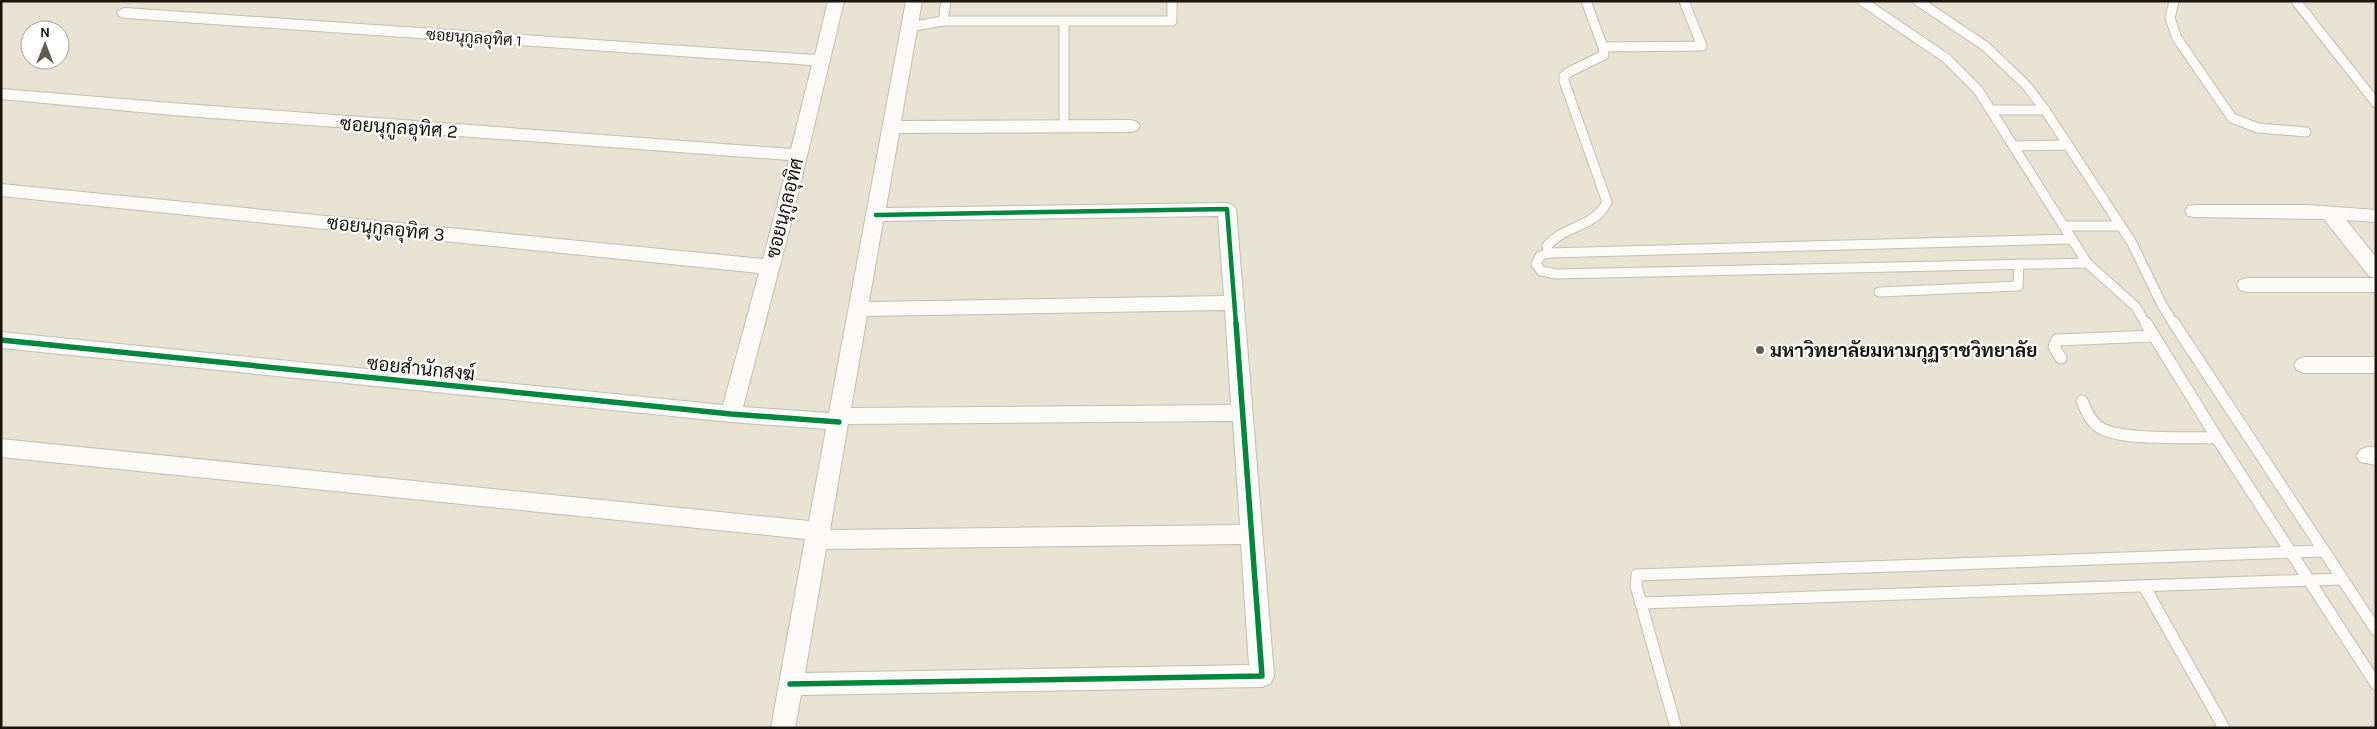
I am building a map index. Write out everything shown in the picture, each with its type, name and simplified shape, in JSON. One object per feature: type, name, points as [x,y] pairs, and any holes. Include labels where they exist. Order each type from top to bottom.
[{"type":"street","name":"ซอยนุกูลอุทิศ","points":[[731,414],[770,267],[836,1]]},
{"type":"street","points":[[782,728],[914,1]]},
{"type":"street","name":"ซอยนุกูลอุทิศ 1","points":[[125,14],[822,61]]},
{"type":"street","name":"ซอยนุกูลอุทิศ 2","points":[[1,94],[172,110],[797,156]]},
{"type":"street","points":[[891,127],[1131,126]]},
{"type":"street","name":"ซอยนุกูลอุทิศ 3","points":[[1,190],[770,267]]},
{"type":"street","points":[[790,684],[1262,676],[1227,209],[876,215]]},
{"type":"street","points":[[2194,211],[2330,213],[2376,216]]},
{"type":"street","points":[[2330,213],[2376,271]]},
{"type":"street","points":[[2247,285],[2376,285]]},
{"type":"street","points":[[859,309],[1234,303]]},
{"type":"street","name":"ซอยสำนักสงฆ์","points":[[1,340],[731,414],[839,419],[1242,413]]},
{"type":"street","points":[[2304,365],[2376,365]]},
{"type":"street","points":[[1,448],[817,536],[1252,534]]},
{"type":"lane","points":[[943,21],[946,1]]},
{"type":"lane","points":[[909,27],[943,21],[1172,21],[1172,1]]},
{"type":"lane","points":[[1549,252],[1547,246],[1550,241],[1562,232],[1597,219],[1605,210],[1607,202],[1564,81],[1564,76],[1571,71],[1581,65],[1598,61],[1604,56],[1603,47],[1586,1]]},
{"type":"lane","points":[[1603,47],[1702,46],[1684,1]]},
{"type":"lane","points":[[1862,1],[1946,58],[1978,90],[2088,263],[2136,307],[2217,438],[2376,684]]},
{"type":"lane","points":[[1918,1],[1971,36],[2005,63],[2026,85],[2045,110],[2132,243],[2162,305],[2376,630]]},
{"type":"lane","points":[[2174,1],[2170,18],[2177,38],[2232,118],[2242,124],[2258,128],[2306,132]]},
{"type":"lane","points":[[2296,1],[2376,104]]},
{"type":"lane","points":[[1064,22],[1064,126]]},
{"type":"lane","points":[[1992,110],[2045,110]]},
{"type":"lane","points":[[2014,146],[2068,144]]},
{"type":"lane","points":[[2064,226],[2120,226]]},
{"type":"lane","points":[[2072,239],[1549,252],[1540,256],[1536,264],[1541,271],[1556,274],[2088,263]]},
{"type":"lane","points":[[1879,292],[2008,288],[2018,286],[2019,264]]},
{"type":"lane","points":[[2061,358],[2054,346],[2057,340],[2154,336]]},
{"type":"lane","points":[[2082,401],[2092,420],[2101,428],[2117,433],[2217,438]]},
{"type":"lane","points":[[1676,728],[1636,586],[1638,575],[1650,573],[2324,551]]},
{"type":"lane","points":[[1642,603],[2342,579]]},
{"type":"lane","points":[[2144,586],[2224,728]]},
{"type":"cycle path","points":[[790,684],[1262,676],[1227,209],[876,215]]},
{"type":"cycle path","points":[[1,340],[731,414],[839,422]]},
{"type":"place","name":"มหาวิทยาลัยมหามกุฏราชวิทยาลัย","points":[[1760,350]]}]
